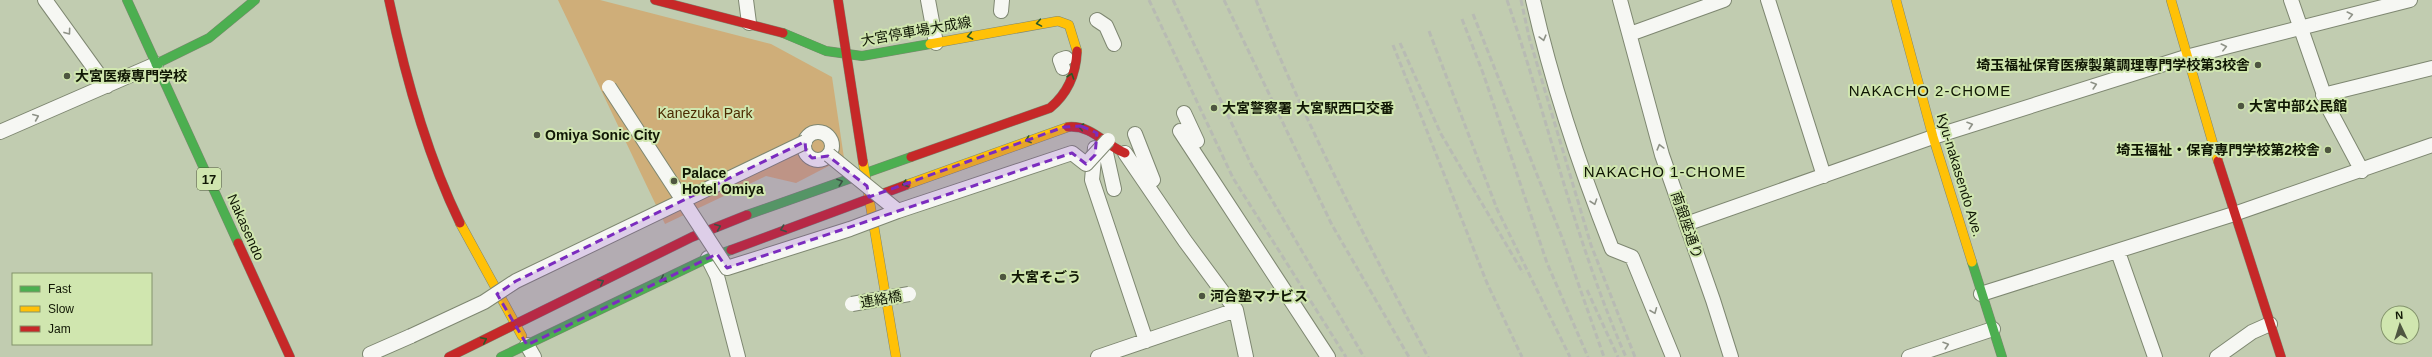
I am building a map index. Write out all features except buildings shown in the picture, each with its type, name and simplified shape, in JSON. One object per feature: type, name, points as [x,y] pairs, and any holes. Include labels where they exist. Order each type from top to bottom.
[{"type":"main road","name":"Nakasendo","points":[[127,0],[290,357]]},
{"type":"main road","points":[[156,64],[209,38],[255,0]]},
{"type":"main road","points":[[389,0],[415,102],[426,138],[449,200],[482,267],[527,345]]},
{"type":"main road","name":"大宮停車場大成線","points":[[655,0],[749,23],[794,36],[826,51],[862,56],[1048,22],[1058,21],[1068,25],[1077,50],[1075,66],[1065,94],[1058,102],[1040,113],[865,174]]},
{"type":"main road","points":[[838,0],[848,55],[886,311],[896,357]]},
{"type":"main road","name":"Kyu-nakasendo Ave.","points":[[1896,0],[1933,137],[2002,357]]},
{"type":"main road","points":[[2171,0],[2186,56],[2234,214],[2281,357]]},
{"type":"main road","points":[[501,357],[708,258],[869,197],[1064,127],[1080,126],[1103,139],[1118,151],[1125,153]]},
{"type":"main road","points":[[449,357],[692,237],[865,174]]},
{"type":"street","points":[[45,0],[107,86]]},
{"type":"street","points":[[746,0],[749,23]]},
{"type":"street","points":[[928,0],[936,43]]},
{"type":"street","points":[[1533,0],[1577,154],[1600,218],[1612,248],[1632,257],[1672,357]]},
{"type":"street","name":"南銀座通り","points":[[1620,0],[1662,155],[1731,357]]},
{"type":"street","points":[[1630,34],[1724,0]]},
{"type":"street","points":[[1768,0],[1824,176]]},
{"type":"street","points":[[2291,0],[2299,28],[2329,109],[2362,171]]},
{"type":"street","points":[[1686,224],[1933,137],[2186,56],[2410,0]]},
{"type":"street","points":[[1102,23],[1114,44]]},
{"type":"street","points":[[0,132],[156,64]]},
{"type":"street","points":[[2324,95],[2432,68]]},
{"type":"street","points":[[609,87],[727,268],[850,229],[898,211],[1072,153],[1086,164],[1103,139]]},
{"type":"street","points":[[1184,113],[1197,141]]},
{"type":"street","points":[[1180,131],[1328,357]]},
{"type":"street","points":[[370,354],[484,302],[516,282],[805,142],[812,134],[824,133],[829,137],[832,144],[829,155],[823,159],[812,158],[806,152],[805,142]]},
{"type":"street","points":[[1135,134],[1154,180]]},
{"type":"street","points":[[1103,139],[1114,189]]},
{"type":"street","points":[[1103,139],[1092,180],[1146,341]]},
{"type":"street","points":[[1981,294],[2118,252],[2234,214],[2362,171],[2432,145]]},
{"type":"street","points":[[1125,153],[1185,241],[1236,310],[1246,357]]},
{"type":"street","points":[[829,155],[898,211]]},
{"type":"street","points":[[2118,252],[2155,357]]},
{"type":"street","points":[[708,258],[717,276],[738,357]]},
{"type":"street","name":"連絡橋","points":[[852,304],[909,294]]},
{"type":"street","points":[[1098,357],[1236,310]]},
{"type":"street","points":[[2217,357],[2248,335],[2270,324]]},
{"type":"street","points":[[1909,357],[1993,329]]},
{"type":"street","points":[[527,345],[534,357]]},
{"type":"highlighted area","points":[[1081,126],[1097,133],[1095,155],[1086,164],[1072,153],[727,268],[717,254],[527,345],[497,294],[516,281],[802,143],[805,142],[806,152],[812,158],[828,156],[867,186],[869,197],[1064,127]]},
{"type":"green space","name":"Kanezuka Park","points":[[558,0],[600,0],[771,44],[832,77],[844,158],[796,183],[766,176],[665,224]]},
{"type":"railway","points":[[1149,0],[1233,178],[1346,357]]},
{"type":"railway","points":[[1173,0],[1252,166],[1364,357]]},
{"type":"railway","points":[[1224,0],[1332,225],[1409,357]]},
{"type":"railway","points":[[1256,0],[1295,91],[1337,181],[1428,357]]},
{"type":"railway","points":[[1507,0],[1577,225],[1608,314],[1626,357]]},
{"type":"railway","points":[[1521,0],[1529,37],[1591,245],[1635,357]]},
{"type":"railway","points":[[1473,14],[1563,240],[1604,357]]},
{"type":"railway","points":[[1462,19],[1483,73],[1547,263],[1588,357]]},
{"type":"railway","points":[[1429,31],[1497,209],[1570,357]]},
{"type":"railway","points":[[1400,43],[1441,134],[1523,273]]},
{"type":"railway","points":[[1393,45],[1487,283],[1522,357]]},
{"type":"railway","points":[[1587,290],[1618,357]]},
{"type":"traffic: fast","points":[[127,0],[238,243]]},
{"type":"traffic: fast","points":[[156,64],[209,38],[255,0]]},
{"type":"traffic: fast","points":[[783,33],[826,51],[862,56],[930,44]]},
{"type":"traffic: fast","points":[[747,215],[911,157]]},
{"type":"traffic: fast","points":[[501,357],[708,258],[731,250]]},
{"type":"traffic: fast","points":[[1972,262],[2002,357]]},
{"type":"traffic: slow","points":[[1896,0],[1933,137],[1972,262]]},
{"type":"traffic: slow","points":[[2171,0],[2218,161]]},
{"type":"traffic: slow","points":[[930,44],[1058,21],[1069,25],[1077,51]]},
{"type":"traffic: slow","points":[[906,185],[1068,127]]},
{"type":"traffic: slow","points":[[863,162],[896,357]]},
{"type":"traffic: slow","points":[[460,223],[522,336]]},
{"type":"traffic: jam","points":[[389,0],[402,57],[418,114],[437,169],[460,223]]},
{"type":"traffic: jam","points":[[655,0],[783,33]]},
{"type":"traffic: jam","points":[[838,0],[863,162]]},
{"type":"traffic: jam","points":[[911,157],[1050,108],[1066,90],[1070,83],[1075,68],[1077,51]]},
{"type":"traffic: jam","points":[[1068,127],[1077,127],[1091,132],[1125,153]]},
{"type":"traffic: jam","points":[[2218,161],[2281,357]]},
{"type":"traffic: jam","points":[[731,250],[906,185]]},
{"type":"traffic: jam","points":[[449,357],[692,237],[747,215]]},
{"type":"traffic: jam","points":[[238,243],[290,357]]},
{"type":"place","name":"埼玉福祉保育医療製菓調理専門学校第3校舎","points":[[2258,65]]},
{"type":"place","name":"大宮医療専門学校","points":[[67,76]]},
{"type":"place","name":"大宮中部公民館","points":[[2241,106]]},
{"type":"place","name":"大宮警察署 大宮駅西口交番","points":[[1214,108]]},
{"type":"place","name":"Omiya Sonic City","points":[[537,135]]},
{"type":"place","name":"埼玉福祉・保育専門学校第2校舎","points":[[2328,150]]},
{"type":"place","name":"Palace Hotel Omiya","points":[[674,181]]},
{"type":"place","name":"大宮そごう","points":[[1003,277]]},
{"type":"place","name":"河合塾マナビス","points":[[1202,296]]},
{"type":"district","name":"NAKACHO 2-CHOME","points":[[1930,91]]},
{"type":"district","name":"NAKACHO 1-CHOME","points":[[1665,172]]}]
